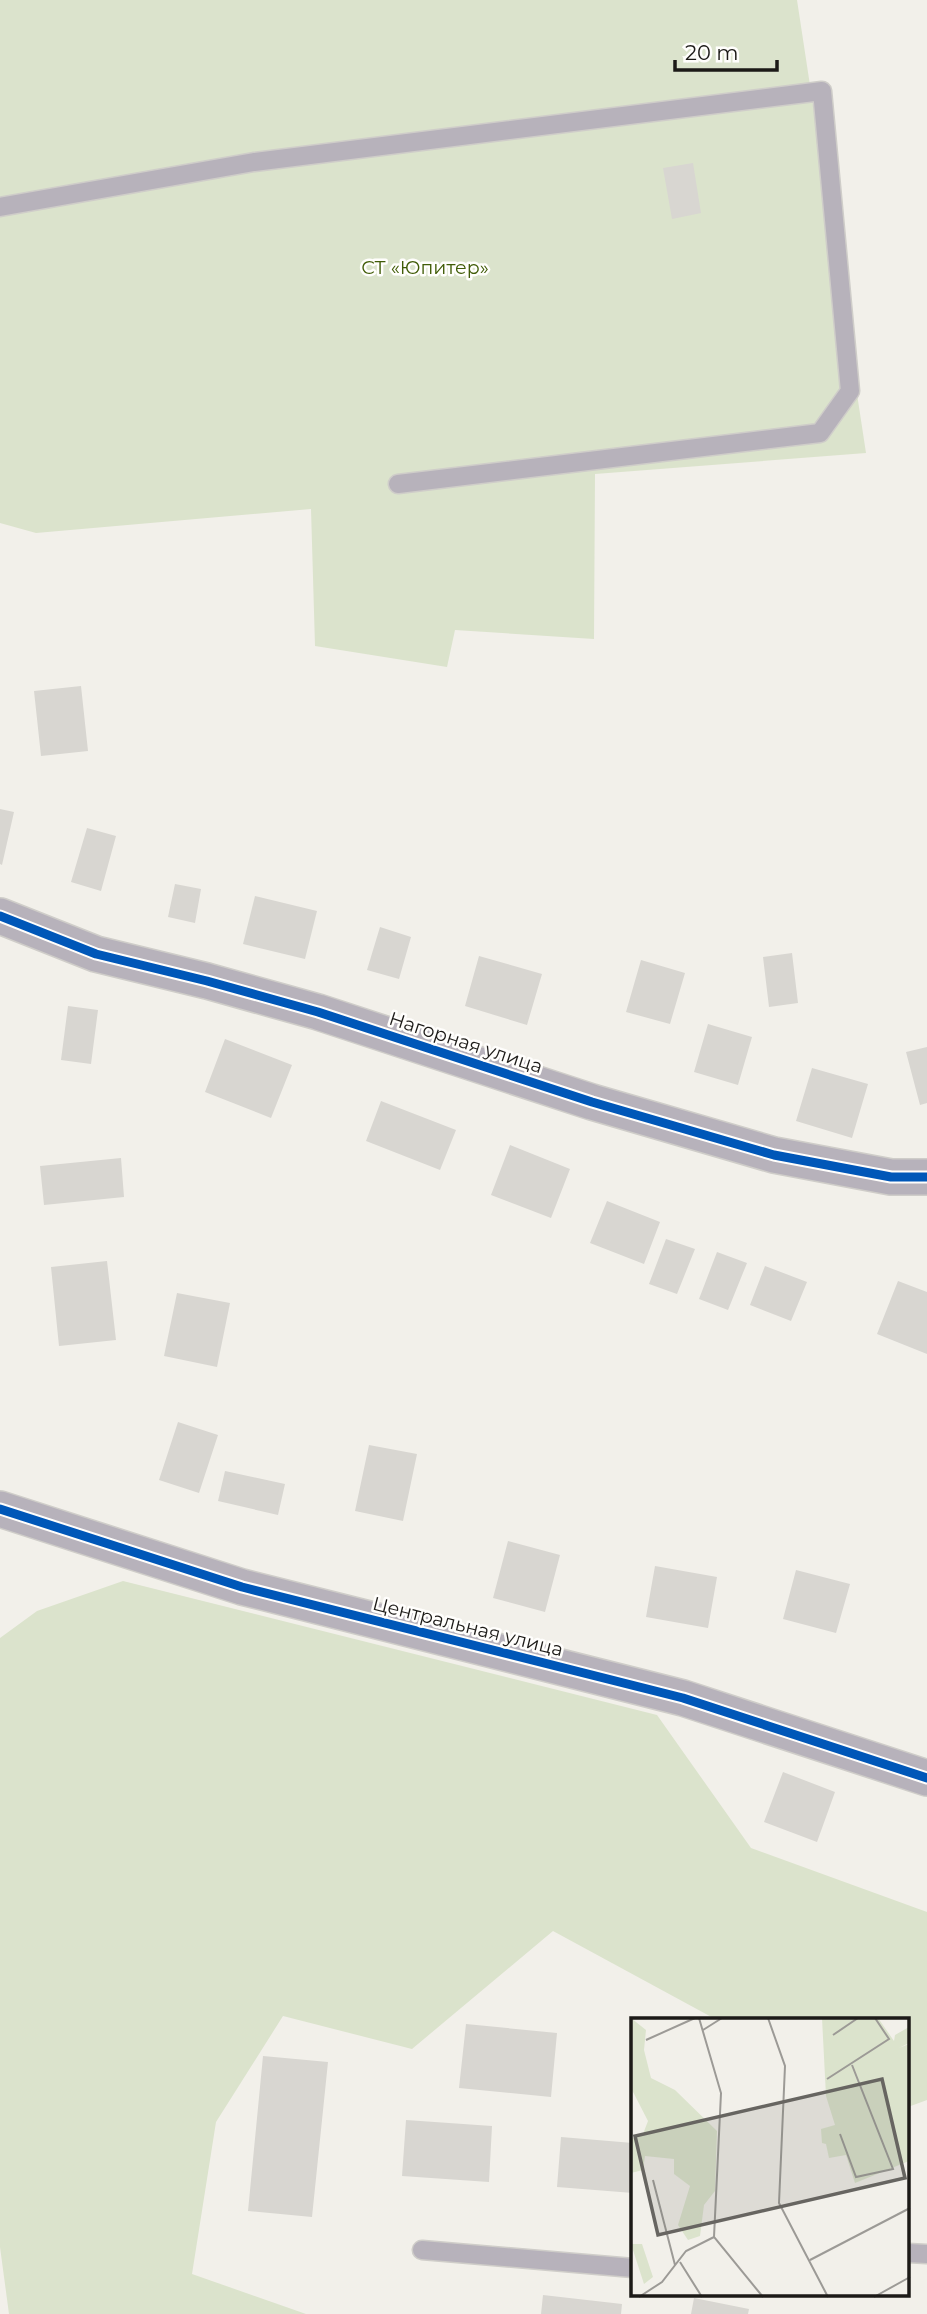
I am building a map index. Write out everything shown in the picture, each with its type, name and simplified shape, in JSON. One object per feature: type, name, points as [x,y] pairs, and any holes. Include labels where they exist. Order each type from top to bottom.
[{"type":"street","name":"Нагорная улица","points":[[0,916],[96,954],[318,1012],[592,1102],[775,1155],[891,1177],[927,1177]]},
{"type":"street","name":"Центральная улица","points":[[0,1509],[242,1587],[683,1698],[927,1778]]},
{"type":"lane","points":[[0,207],[254,162],[822,91],[850,391],[820,433],[398,484]]},
{"type":"lane","points":[[422,2250],[631,2268]]},
{"type":"lane","points":[[909,2253],[927,2253]]},
{"type":"green space","name":"СТ «Юпитер»","points":[[0,0],[797,0],[866,453],[595,474],[594,639],[455,630],[447,667],[315,646],[311,509],[36,533],[0,523]]},
{"type":"green space","points":[[123,1581],[657,1715],[751,1848],[927,1912],[927,2100],[909,2107],[909,2018],[713,2018],[553,1931],[412,2049],[283,2016],[216,2122],[192,2274],[306,2314],[9,2314],[0,2247],[0,1638],[37,1611]]},
{"type":"building","points":[[693,163],[701,213],[672,219],[663,168]]},
{"type":"building","points":[[81,686],[88,751],[41,756],[34,691]]},
{"type":"building","points":[[0,809],[14,812],[2,865],[0,864]]},
{"type":"building","points":[[87,828],[116,836],[101,891],[71,882]]},
{"type":"building","points":[[175,884],[201,889],[195,923],[168,917]]},
{"type":"building","points":[[255,896],[317,911],[305,959],[243,944]]},
{"type":"building","points":[[380,927],[411,937],[399,979],[367,970]]},
{"type":"building","points":[[792,953],[798,1003],[769,1007],[763,957]]},
{"type":"building","points":[[479,956],[542,974],[527,1025],[465,1006]]},
{"type":"building","points":[[641,960],[685,973],[670,1024],[626,1012]]},
{"type":"building","points":[[68,1006],[98,1010],[91,1064],[61,1060]]},
{"type":"building","points":[[708,1024],[752,1037],[738,1085],[694,1072]]},
{"type":"building","points":[[225,1039],[292,1065],[271,1118],[205,1092]]},
{"type":"building","points":[[927,1047],[927,1103],[920,1105],[906,1052]]},
{"type":"building","points":[[812,1068],[868,1084],[852,1138],[796,1121]]},
{"type":"building","points":[[381,1101],[456,1130],[440,1170],[366,1141]]},
{"type":"building","points":[[510,1145],[570,1169],[551,1218],[491,1195]]},
{"type":"building","points":[[121,1158],[124,1197],[44,1205],[40,1166]]},
{"type":"building","points":[[607,1201],[660,1222],[644,1264],[590,1243]]},
{"type":"building","points":[[666,1239],[695,1249],[677,1294],[649,1284]]},
{"type":"building","points":[[717,1252],[747,1263],[728,1310],[699,1299]]},
{"type":"building","points":[[107,1261],[116,1340],[59,1346],[51,1267]]},
{"type":"building","points":[[765,1266],[807,1282],[791,1321],[750,1305]]},
{"type":"building","points":[[898,1281],[927,1292],[927,1354],[877,1334]]},
{"type":"building","points":[[177,1293],[230,1303],[217,1367],[164,1356]]},
{"type":"building","points":[[178,1422],[218,1435],[199,1493],[159,1480]]},
{"type":"building","points":[[369,1445],[417,1454],[403,1521],[355,1511]]},
{"type":"building","points":[[225,1471],[285,1484],[278,1515],[218,1501]]},
{"type":"building","points":[[508,1541],[560,1555],[545,1612],[493,1598]]},
{"type":"building","points":[[655,1566],[717,1577],[708,1628],[646,1617]]},
{"type":"building","points":[[796,1570],[850,1584],[836,1633],[783,1619]]},
{"type":"building","points":[[783,1772],[835,1792],[817,1842],[764,1822]]},
{"type":"building","points":[[466,2024],[557,2033],[551,2097],[459,2088]]},
{"type":"building","points":[[263,2056],[328,2062],[312,2217],[248,2211]]},
{"type":"building","points":[[406,2120],[492,2126],[489,2182],[402,2176]]},
{"type":"building","points":[[561,2137],[631,2143],[631,2193],[557,2187]]},
{"type":"building","points":[[543,2295],[622,2304],[621,2314],[541,2314]]},
{"type":"building","points":[[694,2298],[749,2309],[748,2314],[691,2314]]},
{"type":"cycle path","points":[[0,916],[96,954],[318,1012],[592,1102],[774,1155],[891,1177],[927,1177]]},
{"type":"cycle path","points":[[0,1509],[242,1587],[683,1698],[927,1778]]}]
